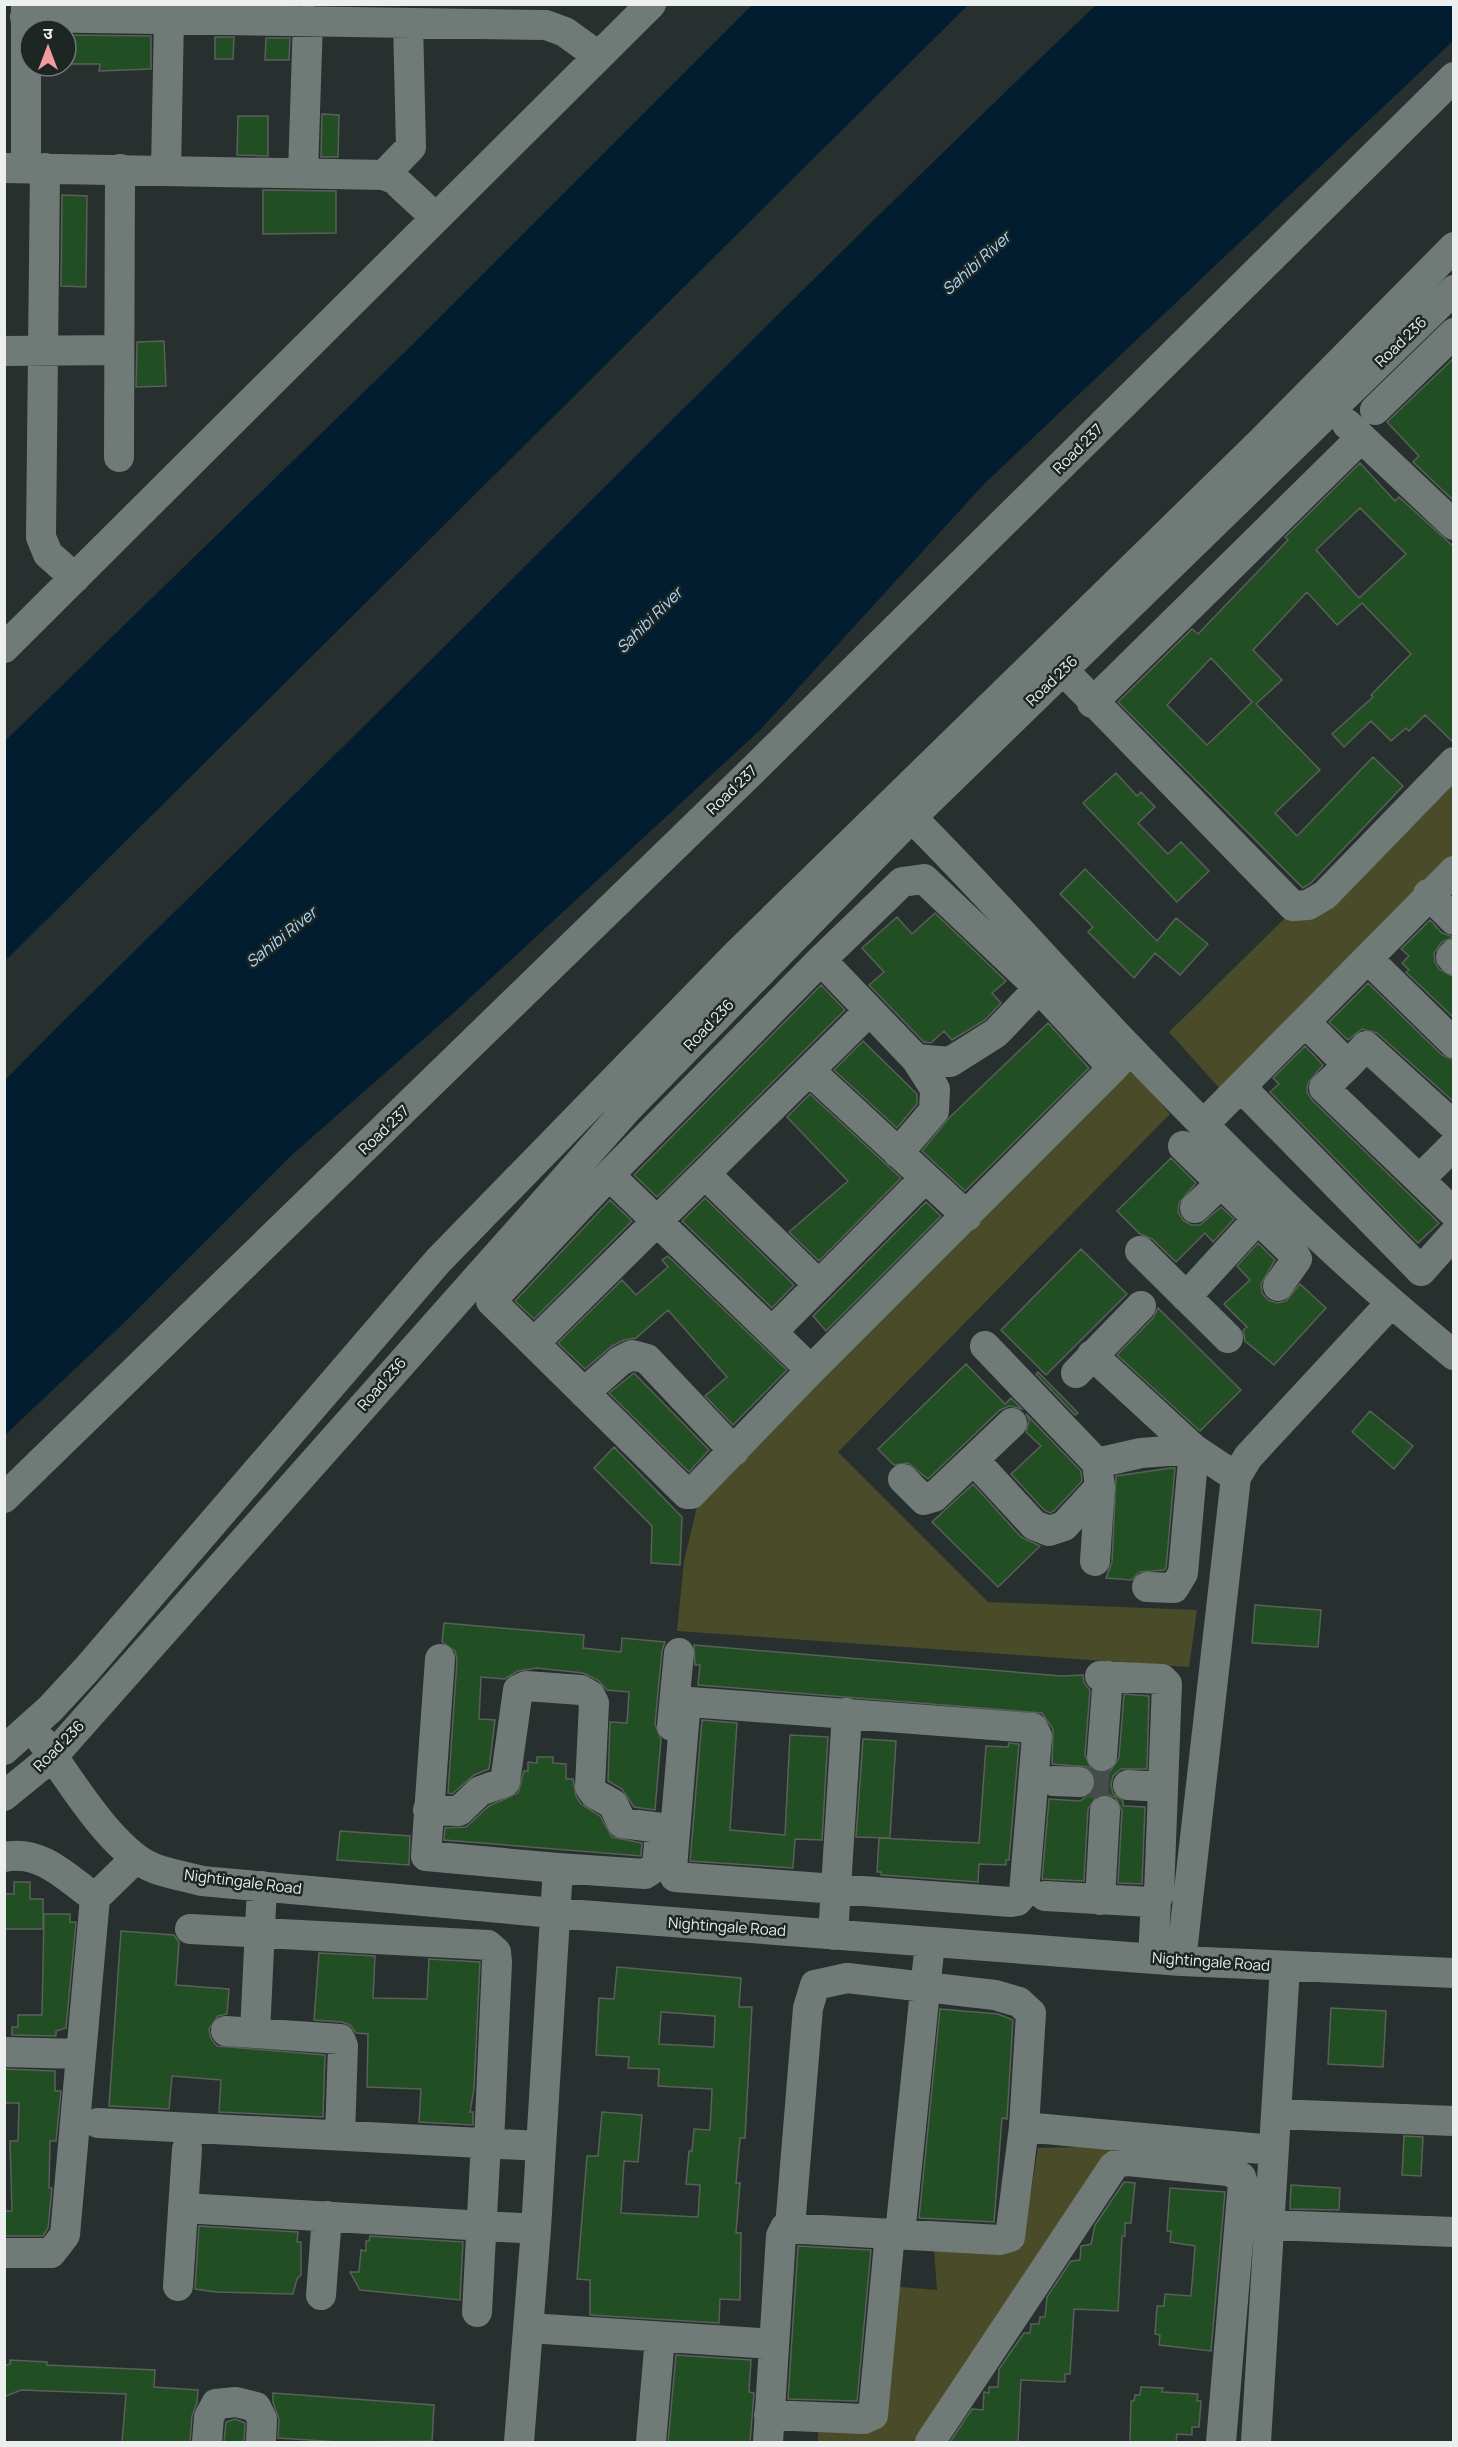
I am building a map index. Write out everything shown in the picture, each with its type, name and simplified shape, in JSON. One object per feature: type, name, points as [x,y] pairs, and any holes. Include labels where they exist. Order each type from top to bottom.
[{"type":"street","points":[[4,648],[651,4]]},
{"type":"street","points":[[75,578],[48,554],[41,537],[43,351],[25,168],[26,11],[169,18],[546,25],[565,32],[598,56]]},
{"type":"street","points":[[166,170],[169,18]]},
{"type":"street","points":[[303,173],[308,21]]},
{"type":"street","points":[[384,175],[411,147],[408,22]]},
{"type":"street","name":"Road 237","points":[[4,1498],[737,786],[1454,77]]},
{"type":"street","points":[[25,168],[384,175],[394,179],[436,218]]},
{"type":"street","points":[[119,457],[120,169]]},
{"type":"street","points":[[4,1750],[32,1726],[87,1670],[438,1261],[737,954],[903,808],[1454,247]]},
{"type":"street","name":"Road 236","points":[[4,1796],[53,1756],[583,1156],[903,808],[1063,670],[1454,290]]},
{"type":"street","points":[[1375,410],[1454,333]]},
{"type":"street","points":[[4,351],[119,350]]},
{"type":"street","points":[[1332,408],[1454,525]]},
{"type":"street","points":[[1092,703],[1361,438]]},
{"type":"street","points":[[1063,670],[1092,703],[1293,906],[1308,905],[1325,895],[1454,762]]},
{"type":"street","points":[[903,808],[1121,1058]]},
{"type":"street","points":[[1204,1124],[1368,959],[1428,894],[1454,871]]},
{"type":"street","points":[[1121,1058],[689,1495],[491,1301],[609,1175],[821,960],[902,882],[924,879],[1038,988],[1204,1124],[1267,1207],[1297,1259],[1278,1286]]},
{"type":"street","points":[[1428,894],[1454,920]]},
{"type":"street","points":[[1454,954],[1451,957],[1454,960]]},
{"type":"street","points":[[1368,959],[1454,1043]]},
{"type":"street","points":[[821,960],[916,1059],[935,1089],[934,1111],[898,1153]]},
{"type":"street","points":[[916,1059],[950,1062],[996,1033],[1038,988]]},
{"type":"street","points":[[534,1344],[869,1011]]},
{"type":"street","points":[[1305,1022],[1348,1065]]},
{"type":"street","points":[[1454,1126],[1366,1046],[1324,1088],[1454,1213]]},
{"type":"street","points":[[810,1071],[967,1216]]},
{"type":"street","points":[[1241,1087],[1421,1271],[1454,1234]]},
{"type":"street","points":[[1420,1179],[1454,1145]]},
{"type":"street","points":[[1183,1146],[1221,1182],[1267,1207],[1454,1355]]},
{"type":"street","points":[[705,1174],[819,1285]]},
{"type":"street","points":[[609,1175],[811,1370]]},
{"type":"street","points":[[772,1332],[925,1178]]},
{"type":"street","points":[[1195,1208],[1221,1182]]},
{"type":"street","points":[[1186,1297],[1267,1207]]},
{"type":"street","points":[[1140,1251],[1228,1338]]},
{"type":"street","points":[[1167,1959],[1236,1477],[1248,1457],[1390,1304]]},
{"type":"street","points":[[1141,1305],[1084,1364],[1194,1449],[1236,1477]]},
{"type":"street","points":[[985,1346],[1099,1475],[1095,1561]]},
{"type":"street","points":[[584,1393],[620,1361],[632,1355],[647,1359],[734,1451]]},
{"type":"street","points":[[903,1479],[924,1500],[934,1497],[1012,1423]]},
{"type":"street","points":[[974,1460],[1034,1525],[1049,1531],[1064,1526],[1099,1475],[1141,1453],[1194,1449]]},
{"type":"street","points":[[1147,1587],[1174,1588],[1183,1573],[1194,1449]]},
{"type":"street","points":[[440,1659],[426,1856],[433,1859],[645,1874],[657,1866],[680,1653]]},
{"type":"street","points":[[1102,1756],[1104,1676],[1162,1679],[1167,1684],[1159,1894],[1156,1900],[1167,1959]]},
{"type":"street","points":[[428,1810],[459,1811],[480,1791],[505,1782],[517,1694],[522,1687],[581,1690],[590,1695],[594,1703],[590,1787],[613,1804],[622,1823],[661,1828]]},
{"type":"street","points":[[690,1702],[847,1713],[1034,1728],[1037,1736],[1024,1893],[1017,1901],[675,1877],[672,1868],[686,1712],[690,1702]]},
{"type":"street","points":[[832,1935],[847,1713]]},
{"type":"street","name":"Nightingale Road","points":[[32,1726],[103,1825],[136,1858],[150,1866],[202,1881],[554,1913],[832,1935],[1285,1967],[1454,1973]]},
{"type":"street","points":[[1128,1785],[1164,1787]]},
{"type":"street","points":[[1100,1900],[1105,1811]]},
{"type":"street","points":[[4,1857],[23,1854],[35,1857],[95,1898]]},
{"type":"street","points":[[4,2253],[53,2252],[65,2235],[95,1898],[136,1858]]},
{"type":"street","points":[[519,2442],[536,2229],[558,1868]]},
{"type":"street","points":[[262,1886],[260,1932],[241,2032],[334,2037],[342,2042],[340,2135]]},
{"type":"street","points":[[1045,1896],[1150,1902],[1156,1900]]},
{"type":"street","points":[[190,1929],[488,1945],[496,1952],[477,2312]]},
{"type":"street","points":[[790,2227],[808,2008],[816,1985],[848,1978],[925,1987],[995,1995],[1019,2002],[1031,2013],[1024,2127],[1010,2237],[1000,2241],[895,2234],[790,2227],[785,2228],[781,2236],[769,2429],[864,2419],[873,2415],[895,2234],[925,1987],[930,1942]]},
{"type":"street","points":[[1256,2442],[1285,1967]]},
{"type":"street","points":[[4,2052],[81,2054]]},
{"type":"street","points":[[1276,2114],[1454,2121]]},
{"type":"street","points":[[98,2123],[340,2135],[487,2151],[540,2146]]},
{"type":"street","points":[[1024,2127],[1273,2150]]},
{"type":"street","points":[[178,2286],[187,2149]]},
{"type":"street","points":[[930,2442],[1113,2167],[1120,2162],[1228,2171],[1241,2177],[1243,2190],[1221,2442]]},
{"type":"street","points":[[183,2208],[536,2229]]},
{"type":"street","points":[[321,2295],[327,2216]]},
{"type":"street","points":[[1269,2224],[1454,2232]]},
{"type":"street","points":[[528,2328],[774,2344]]},
{"type":"street","points":[[651,2442],[660,2337]]},
{"type":"street","points":[[1228,2371],[1260,2371]]},
{"type":"street","points":[[207,2442],[211,2410],[216,2404],[236,2403],[256,2407],[260,2412],[261,2442]]},
{"type":"green space","points":[[1453,753],[1453,864],[1220,1089],[1169,1032]]},
{"type":"green space","points":[[1129,1066],[1170,1114],[838,1452],[988,1602],[1197,1610],[1189,1667],[677,1631],[684,1561],[697,1507]]},
{"type":"green space","points":[[1117,2146],[914,2442],[818,2442],[818,2420],[873,2425],[888,2286],[937,2290],[934,2250],[1022,2248],[1038,2148]]},
{"type":"water","points":[[752,5],[968,5],[5,961],[5,741],[408,349]]},
{"type":"water","name":"Sahibi River","points":[[1096,5],[1453,5],[1453,41],[984,484],[760,730],[460,1007],[293,1154],[129,1318],[5,1435],[5,1080],[819,274]]},
{"type":"building","points":[[78,35],[151,36],[151,69],[99,71],[100,64],[78,64]]},
{"type":"building","points":[[215,37],[234,37],[233,59],[215,59]]},
{"type":"building","points":[[266,38],[290,38],[289,60],[265,60]]},
{"type":"building","points":[[322,114],[339,115],[338,157],[321,157]]},
{"type":"building","points":[[238,116],[268,116],[268,156],[237,155]]},
{"type":"building","points":[[263,190],[336,191],[336,233],[263,234]]},
{"type":"building","points":[[62,195],[87,196],[86,287],[61,286]]},
{"type":"building","points":[[164,341],[166,386],[136,387],[137,342]]},
{"type":"building","points":[[1454,358],[1454,501],[1413,462],[1419,456],[1387,422]]},
{"type":"building","points":[[1360,463],[1395,501],[1399,497],[1454,547],[1454,743],[1425,715],[1409,731],[1406,728],[1391,741],[1371,721],[1344,747],[1332,734],[1373,697],[1371,695],[1411,654],[1362,603],[1337,625],[1307,592],[1253,650],[1282,680],[1256,704],[1320,770],[1275,813],[1297,836],[1373,757],[1403,786],[1311,883],[1303,888],[1118,702],[1192,629],[1198,634],[1288,540],[1285,537]],"holes":[[[1360,508],[1406,554],[1359,598],[1316,550]],[[1211,658],[1252,702],[1207,745],[1167,705]]]},
{"type":"building","points":[[1116,773],[1137,796],[1141,792],[1155,807],[1138,823],[1168,854],[1181,842],[1209,871],[1177,902],[1083,803]]},
{"type":"building","points":[[1085,869],[1157,941],[1176,918],[1208,944],[1180,975],[1155,953],[1134,978],[1088,932],[1093,927],[1060,894]]},
{"type":"building","points":[[935,913],[1006,981],[992,993],[1001,1003],[985,1020],[952,1040],[944,1031],[931,1043],[924,1042],[869,985],[884,972],[862,948],[897,917],[912,934]]},
{"type":"building","points":[[1430,920],[1442,933],[1454,937],[1442,942],[1434,953],[1439,969],[1454,977],[1454,1018],[1406,972],[1409,970],[1402,963],[1409,956],[1401,949]]},
{"type":"building","points":[[1368,983],[1442,1055],[1454,1060],[1454,1102],[1377,1033],[1362,1029],[1348,1040],[1329,1022]]},
{"type":"building","points":[[821,985],[845,1010],[657,1197],[634,1175]]},
{"type":"building","points":[[1048,1023],[1089,1068],[965,1191],[922,1151],[949,1118]]},
{"type":"building","points":[[863,1041],[917,1094],[917,1104],[897,1128],[834,1070]]},
{"type":"building","points":[[1305,1046],[1323,1065],[1308,1083],[1307,1092],[1312,1100],[1439,1223],[1418,1243],[1270,1092],[1279,1084],[1273,1078]]},
{"type":"building","points":[[810,1094],[901,1178],[819,1261],[789,1232],[848,1181],[787,1117]]},
{"type":"building","points":[[1171,1158],[1196,1183],[1179,1203],[1178,1212],[1183,1220],[1191,1225],[1200,1225],[1221,1207],[1234,1219],[1213,1242],[1205,1233],[1176,1262],[1152,1239],[1140,1234],[1117,1211]]},
{"type":"building","points":[[705,1198],[794,1285],[772,1308],[682,1221]]},
{"type":"building","points":[[610,1200],[632,1221],[534,1319],[515,1301]]},
{"type":"building","points":[[926,1202],[941,1216],[826,1331],[813,1316]]},
{"type":"building","points":[[1258,1243],[1275,1260],[1261,1284],[1262,1293],[1268,1300],[1277,1303],[1286,1301],[1300,1284],[1326,1308],[1274,1365],[1245,1341],[1243,1330],[1247,1327],[1224,1304],[1250,1280],[1237,1266]]},
{"type":"building","points":[[1081,1249],[1127,1294],[1046,1375],[1001,1330]]},
{"type":"building","points":[[668,1256],[787,1370],[733,1425],[705,1396],[727,1377],[668,1310],[636,1338],[624,1340],[612,1346],[585,1369],[558,1343],[622,1280],[636,1295],[668,1267],[662,1260]]},
{"type":"building","points":[[1158,1308],[1241,1390],[1200,1431],[1117,1355],[1153,1318]]},
{"type":"building","points":[[966,1364],[1005,1404],[1011,1398],[1022,1409],[1009,1406],[1000,1410],[928,1479],[908,1463],[894,1465],[878,1449]]},
{"type":"building","points":[[1038,1372],[1078,1413],[1075,1415],[1036,1374]]},
{"type":"building","points":[[634,1373],[709,1450],[689,1472],[609,1393]]},
{"type":"building","points":[[1370,1411],[1413,1446],[1394,1469],[1352,1432]]},
{"type":"building","points":[[1026,1414],[1081,1471],[1082,1481],[1050,1513],[1044,1510],[1011,1474],[1041,1446],[1026,1432],[1029,1420]]},
{"type":"building","points":[[614,1447],[682,1517],[680,1565],[651,1563],[652,1526],[594,1468]]},
{"type":"building","points":[[1175,1468],[1166,1568],[1139,1572],[1132,1580],[1106,1578],[1112,1562],[1116,1476]]},
{"type":"building","points":[[973,1484],[1021,1537],[1040,1546],[998,1587],[932,1522]]},
{"type":"building","points":[[1255,1605],[1321,1610],[1318,1647],[1252,1643]]},
{"type":"building","points":[[444,1623],[584,1635],[583,1648],[621,1652],[622,1638],[665,1642],[662,1651],[655,1724],[661,1739],[655,1810],[634,1807],[622,1789],[608,1781],[610,1722],[627,1723],[629,1692],[607,1690],[598,1680],[583,1673],[537,1668],[518,1671],[505,1679],[481,1677],[479,1719],[495,1720],[489,1769],[474,1775],[452,1794],[448,1793],[457,1660],[455,1651],[442,1642]]},
{"type":"building","points":[[694,1645],[1061,1676],[1083,1675],[1084,1683],[1090,1690],[1085,1755],[1092,1770],[1100,1773],[1110,1771],[1119,1758],[1124,1694],[1149,1696],[1147,1769],[1121,1769],[1113,1776],[1111,1785],[1113,1793],[1123,1801],[1123,1806],[1145,1807],[1142,1884],[1118,1883],[1122,1811],[1115,1797],[1105,1794],[1097,1796],[1088,1809],[1084,1881],[1042,1879],[1049,1799],[1080,1801],[1093,1792],[1096,1782],[1094,1773],[1088,1767],[1052,1764],[1053,1729],[1042,1713],[698,1685],[700,1665],[695,1665]]},
{"type":"building","points":[[702,1720],[737,1723],[730,1830],[785,1835],[790,1735],[828,1737],[822,1840],[795,1839],[793,1868],[690,1861]]},
{"type":"building","points":[[863,1739],[896,1741],[890,1838],[856,1837]]},
{"type":"building","points":[[1009,1743],[1019,1744],[1009,1860],[1006,1860],[1006,1865],[979,1864],[978,1882],[881,1875],[881,1872],[877,1872],[879,1838],[979,1843],[986,1746],[1008,1747]]},
{"type":"building","points":[[537,1757],[553,1757],[553,1763],[566,1764],[566,1779],[573,1779],[576,1796],[581,1804],[600,1816],[612,1837],[642,1843],[641,1856],[444,1840],[445,1828],[466,1827],[489,1806],[518,1793],[524,1771],[528,1771],[528,1762],[537,1763]]},
{"type":"building","points":[[340,1831],[410,1836],[409,1865],[337,1860]]},
{"type":"building","points":[[14,1882],[30,1882],[30,1899],[43,1899],[43,1929],[4,1929],[4,1894],[14,1894]]},
{"type":"building","points":[[44,1914],[70,1914],[70,1922],[76,1922],[66,2028],[56,2031],[56,2036],[12,2035],[12,2027],[18,2027],[18,2015],[42,2015]]},
{"type":"building","points":[[121,1931],[174,1935],[179,1942],[176,1985],[229,1989],[227,2014],[218,2016],[209,2029],[211,2039],[217,2046],[325,2055],[323,2117],[219,2112],[221,2080],[172,2076],[169,2109],[109,2106]]},
{"type":"building","points":[[319,1953],[375,1956],[373,1998],[427,1999],[429,1959],[480,1962],[474,2089],[470,2112],[473,2112],[473,2125],[419,2122],[421,2089],[367,2087],[368,2034],[356,2033],[350,2025],[342,2022],[314,2020]]},
{"type":"building","points":[[617,1967],[741,1978],[739,2007],[752,2007],[745,2138],[740,2138],[736,2183],[740,2183],[736,2233],[741,2233],[740,2300],[720,2299],[719,2323],[590,2315],[590,2280],[577,2279],[587,2156],[598,2156],[602,2112],[642,2115],[638,2162],[624,2161],[621,2213],[698,2217],[700,2185],[686,2184],[689,2151],[692,2151],[694,2129],[710,2130],[712,2089],[658,2086],[659,2069],[628,2068],[629,2057],[596,2055],[599,1998],[614,1999]],"holes":[[[661,2012],[715,2016],[714,2047],[659,2044]]]},
{"type":"building","points":[[1331,2008],[1386,2011],[1383,2067],[1328,2064]]},
{"type":"building","points":[[940,2009],[998,2014],[1013,2020],[1007,2119],[1002,2118],[994,2222],[919,2218]]},
{"type":"building","points":[[4,2069],[55,2071],[55,2091],[61,2091],[56,2141],[50,2141],[49,2188],[52,2188],[48,2228],[43,2236],[4,2236],[5,2211],[12,2211],[10,2141],[18,2141],[19,2103],[4,2103]]},
{"type":"building","points":[[1404,2136],[1423,2137],[1421,2176],[1402,2175]]},
{"type":"building","points":[[1124,2182],[1135,2183],[1131,2223],[1125,2223],[1125,2236],[1122,2236],[1118,2311],[1074,2309],[1070,2374],[1065,2374],[1065,2382],[1021,2380],[1018,2442],[950,2442],[972,2409],[983,2410],[984,2392],[989,2393],[989,2387],[998,2387],[999,2369],[1024,2333],[1030,2333],[1031,2324],[1039,2324],[1040,2317],[1045,2317],[1047,2297],[1071,2261],[1080,2260],[1081,2246],[1091,2244],[1095,2225]]},
{"type":"building","points":[[1291,2185],[1340,2188],[1339,2210],[1290,2209]]},
{"type":"building","points":[[1170,2188],[1225,2192],[1211,2351],[1159,2345],[1160,2335],[1155,2334],[1157,2306],[1164,2306],[1165,2294],[1191,2296],[1195,2246],[1170,2242],[1171,2231],[1167,2231]]},
{"type":"building","points":[[199,2226],[298,2232],[297,2242],[301,2242],[301,2275],[297,2279],[293,2294],[216,2292],[195,2289]]},
{"type":"building","points":[[370,2236],[463,2242],[460,2300],[360,2290],[350,2272],[359,2272],[361,2250],[366,2251],[366,2241],[369,2241]]},
{"type":"building","points":[[798,2246],[871,2250],[857,2401],[788,2399]]},
{"type":"building","points":[[676,2355],[751,2360],[749,2392],[754,2393],[750,2442],[668,2442]]},
{"type":"building","points":[[10,2360],[47,2362],[47,2365],[155,2370],[154,2387],[198,2390],[197,2403],[192,2416],[190,2442],[122,2442],[126,2394],[21,2390],[4,2397],[4,2366],[10,2364]]},
{"type":"building","points":[[1141,2387],[1163,2388],[1162,2392],[1198,2394],[1197,2401],[1201,2401],[1199,2427],[1192,2427],[1192,2435],[1177,2434],[1176,2442],[1130,2442],[1131,2401],[1134,2401],[1135,2395],[1140,2395]]},
{"type":"building","points":[[273,2393],[434,2405],[432,2441],[339,2442],[278,2438],[279,2419],[273,2402]]},
{"type":"building","points":[[235,2419],[245,2423],[244,2442],[224,2442],[226,2422]]},
{"type":"tunnel","points":[[1079,1782],[1128,1785]]}]
